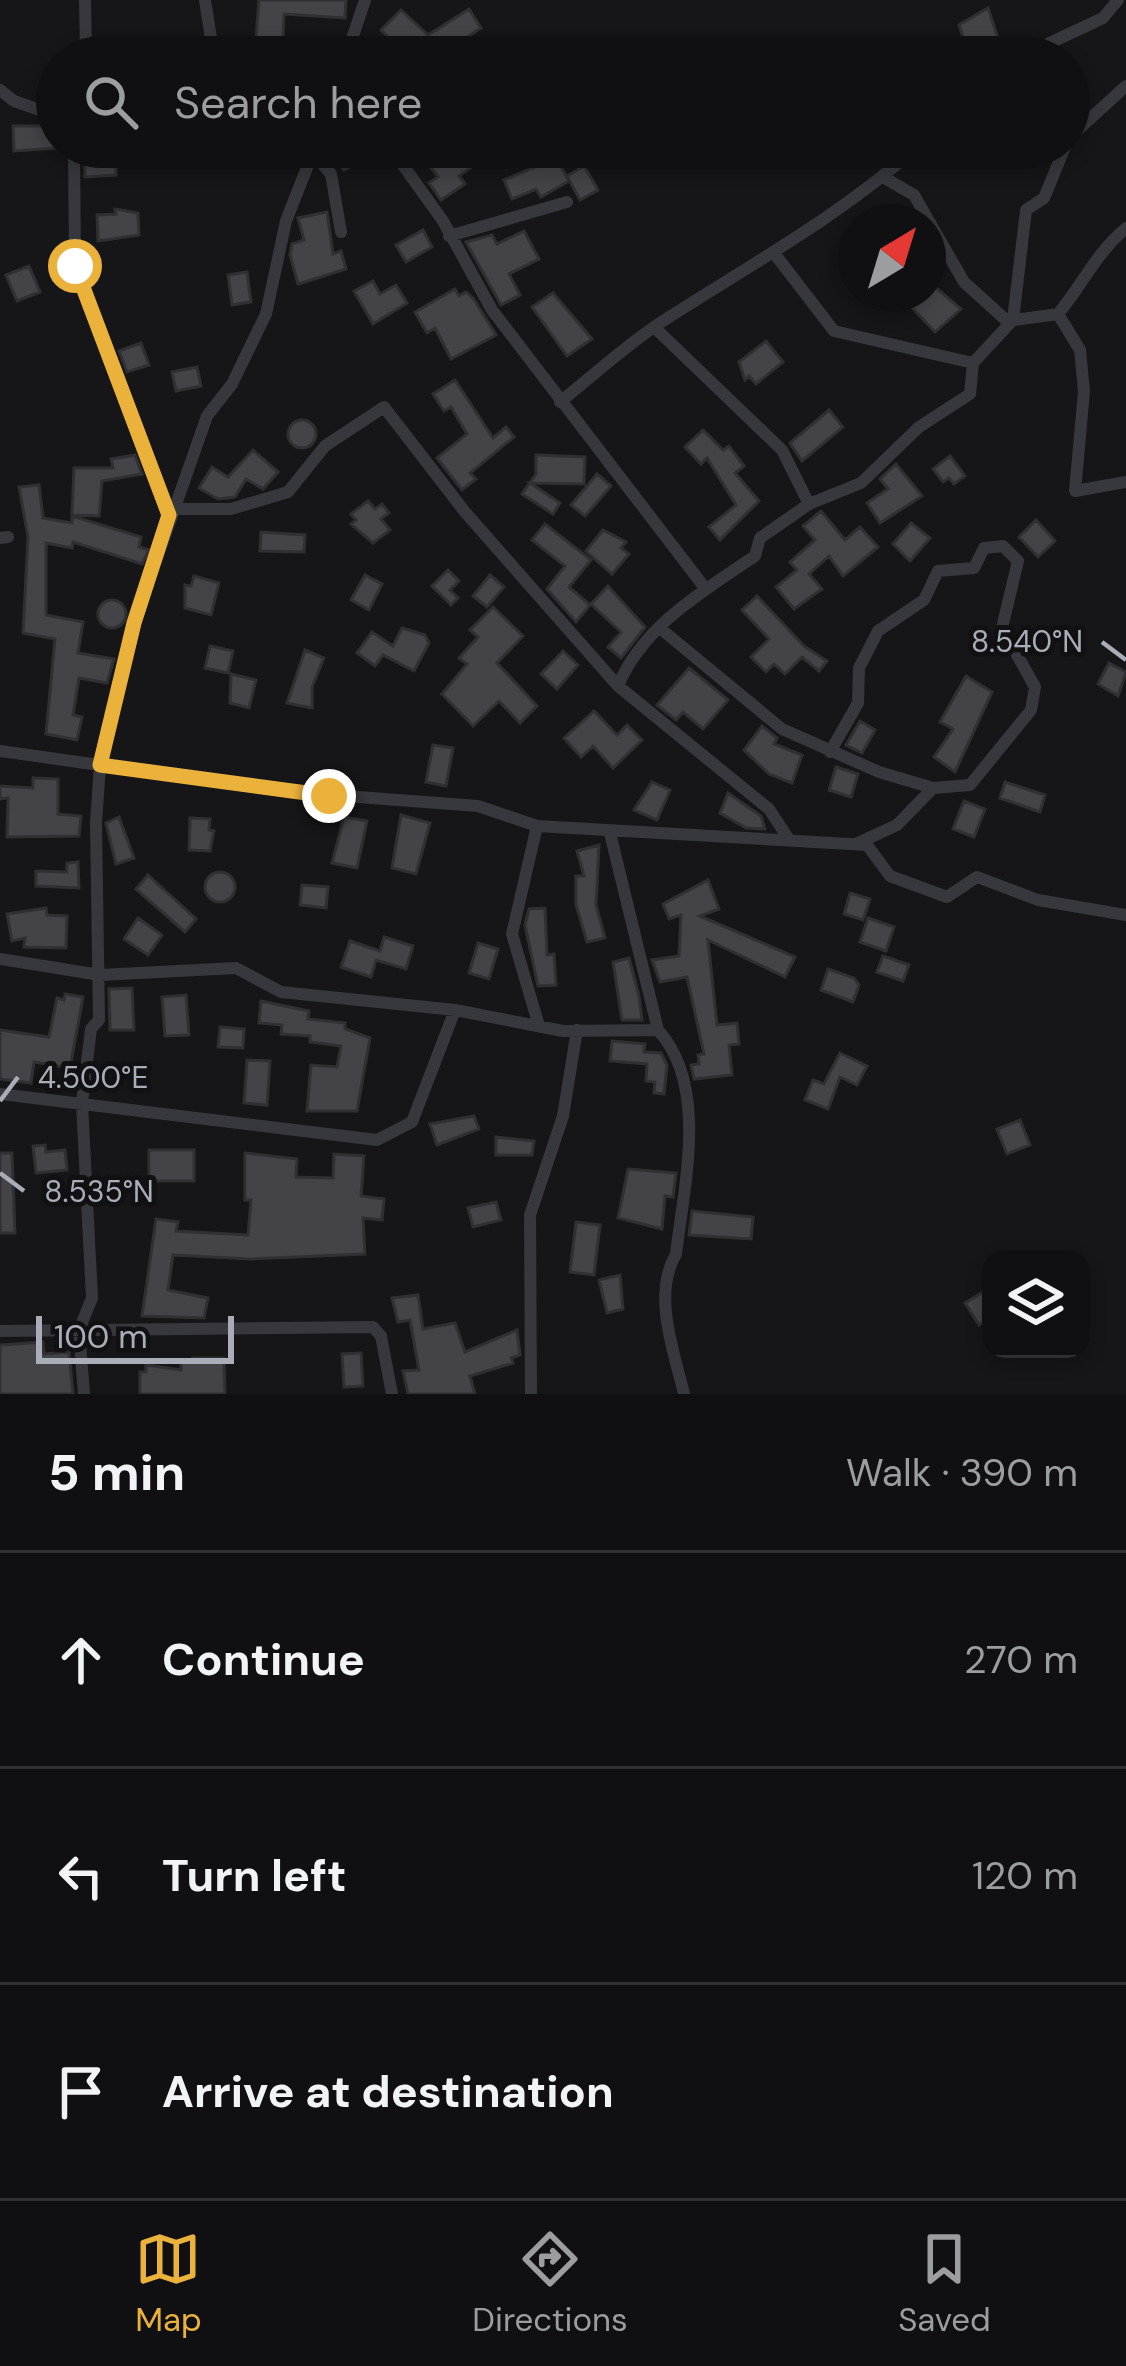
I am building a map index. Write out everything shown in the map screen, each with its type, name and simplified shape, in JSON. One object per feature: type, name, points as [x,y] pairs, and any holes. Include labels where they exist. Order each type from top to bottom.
[{"type":"street","points":[[85,0],[86,36]]},
{"type":"street","points":[[205,0],[211,36]]},
{"type":"street","points":[[353,36],[365,0]]},
{"type":"street","points":[[1065,36],[1103,18],[1122,2]]},
{"type":"street","points":[[1090,119],[1126,86]]},
{"type":"street","points":[[0,90],[36,109]]},
{"type":"street","points":[[74,168],[75,266],[170,512]]},
{"type":"street","points":[[84,1394],[79,1330],[92,1298],[82,1103],[91,1030],[99,1020],[95,823],[100,765],[134,623],[170,512],[207,416],[232,384],[266,314],[286,221],[305,168]]},
{"type":"street","points":[[327,168],[340,232]]},
{"type":"street","points":[[408,168],[492,310],[705,588]]},
{"type":"street","points":[[560,402],[654,327],[774,253],[893,168]]},
{"type":"street","points":[[618,686],[639,651],[684,602],[754,556],[760,538],[809,504],[861,483],[919,427],[970,394],[973,363],[1012,320],[1026,210],[1044,198],[1056,168]]},
{"type":"street","points":[[883,177],[914,195],[964,283],[1012,320],[1058,314],[1086,280],[1096,253],[1126,229]]},
{"type":"street","points":[[449,236],[567,202]]},
{"type":"street","points":[[774,253],[834,331],[973,363]]},
{"type":"street","points":[[1058,314],[1081,350],[1084,392],[1075,491],[1126,482]]},
{"type":"street","points":[[654,327],[782,450],[809,504]]},
{"type":"street","points":[[170,512],[232,509],[288,493],[325,446],[384,407],[465,512],[618,686],[769,809],[790,841]]},
{"type":"street","points":[[662,629],[782,729],[830,752],[933,788],[970,785],[1031,710],[1035,687],[1002,628],[1018,560],[1003,546],[984,548],[974,568],[938,571],[924,600],[878,631],[859,668],[858,703],[830,752]]},
{"type":"street","points":[[0,751],[329,796],[478,806],[537,826],[867,845],[890,876],[947,897],[977,877],[1038,900],[1126,915]]},
{"type":"street","points":[[857,844],[897,825],[933,788]]},
{"type":"street","points":[[537,826],[512,934],[539,1026]]},
{"type":"street","points":[[610,833],[658,1030],[676,1050],[687,1112],[688,1148],[676,1254],[667,1269],[665,1310],[684,1394]]},
{"type":"street","points":[[0,958],[100,975],[236,968],[281,992],[455,1010],[577,1030],[658,1030]]},
{"type":"street","points":[[0,1094],[377,1140],[412,1122],[455,1010]]},
{"type":"street","points":[[531,1394],[530,1215],[563,1116],[577,1030]]},
{"type":"street","points":[[0,1331],[373,1327],[381,1336],[392,1394]]},
{"type":"building","points":[[259,0],[346,0],[345,18],[284,14],[283,36],[256,36]]},
{"type":"building","points":[[988,8],[997,36],[963,36],[959,25]]},
{"type":"building","points":[[469,9],[481,28],[469,36],[387,36],[381,30],[401,10],[428,35]]},
{"type":"building","points":[[13,126],[36,126],[36,149],[14,151]]},
{"type":"building","points":[[85,168],[116,168],[116,175],[85,177]]},
{"type":"building","points":[[431,168],[470,168],[459,176],[465,184],[441,200],[429,183],[438,177]]},
{"type":"building","points":[[532,168],[562,168],[569,181],[541,197],[536,189],[512,199],[504,180]]},
{"type":"building","points":[[585,168],[598,190],[580,200],[567,176]]},
{"type":"building","points":[[115,209],[138,213],[139,235],[98,241],[97,215],[116,214]]},
{"type":"building","points":[[327,212],[333,254],[341,251],[346,269],[298,284],[290,255],[292,244],[304,240],[298,218]]},
{"type":"building","points":[[423,230],[432,247],[406,262],[396,245]]},
{"type":"building","points":[[524,231],[539,259],[509,274],[520,295],[501,305],[466,242],[492,235],[497,244]]},
{"type":"building","points":[[29,266],[40,292],[17,301],[6,275]]},
{"type":"building","points":[[247,272],[251,302],[232,305],[228,275]]},
{"type":"building","points":[[373,281],[380,294],[396,285],[407,303],[373,324],[354,291]]},
{"type":"building","points":[[455,289],[459,296],[466,292],[473,298],[496,335],[451,359],[435,328],[427,333],[415,312]]},
{"type":"building","points":[[553,293],[592,339],[567,356],[532,307]]},
{"type":"building","points":[[946,296],[961,309],[935,332],[916,312],[946,312]]},
{"type":"building","points":[[766,341],[783,362],[756,384],[749,376],[745,380],[739,362]]},
{"type":"building","points":[[141,343],[149,365],[127,372],[119,351]]},
{"type":"building","points":[[197,367],[201,386],[176,391],[172,372]]},
{"type":"building","points":[[455,380],[493,438],[506,427],[514,437],[470,473],[476,479],[462,490],[437,458],[467,434],[451,407],[444,411],[433,394]]},
{"type":"building","points":[[829,410],[843,427],[802,461],[790,443]]},
{"type":"building","points":[[302,420],[312,424],[316,434],[312,444],[302,448],[292,444],[288,434],[292,424]]},
{"type":"building","points":[[703,430],[723,450],[729,446],[744,466],[735,473],[759,501],[720,540],[709,527],[736,505],[707,458],[701,464],[685,447]]},
{"type":"building","points":[[253,450],[278,472],[263,489],[246,479],[235,497],[218,499],[199,488],[212,467],[228,477]]},
{"type":"building","points":[[135,455],[142,474],[102,481],[99,516],[72,515],[74,468],[113,468],[111,459]]},
{"type":"building","points":[[536,455],[585,457],[584,484],[530,483],[560,503],[553,514],[522,494],[536,474]]},
{"type":"building","points":[[950,456],[965,476],[954,484],[949,478],[943,482],[933,469]]},
{"type":"building","points":[[896,464],[922,496],[880,523],[867,503],[888,489],[880,479]]},
{"type":"building","points":[[597,474],[611,486],[585,516],[571,505]]},
{"type":"building","points":[[39,485],[43,518],[72,523],[72,516],[141,537],[139,547],[149,550],[142,564],[73,542],[72,548],[46,543],[46,615],[83,622],[78,653],[114,659],[107,683],[79,678],[73,715],[82,717],[77,740],[46,734],[55,639],[23,633],[28,537],[19,487]]},
{"type":"building","points":[[368,501],[375,509],[382,504],[389,513],[381,519],[390,530],[373,543],[351,524],[356,520],[351,514]]},
{"type":"building","points":[[821,511],[845,540],[860,527],[878,547],[843,576],[829,556],[809,574],[822,589],[794,609],[776,587],[797,570],[790,562],[815,540],[803,526]]},
{"type":"building","points":[[1036,520],[1055,541],[1038,557],[1019,537]]},
{"type":"building","points":[[911,523],[930,538],[910,561],[893,544]]},
{"type":"building","points":[[545,524],[591,560],[569,587],[590,605],[576,622],[547,589],[565,566],[532,540]]},
{"type":"building","points":[[603,530],[626,542],[621,548],[629,554],[612,574],[586,551]]},
{"type":"building","points":[[261,532],[305,535],[304,552],[260,551]]},
{"type":"building","points":[[448,570],[459,581],[450,590],[458,598],[451,605],[432,586]]},
{"type":"building","points":[[365,575],[382,584],[369,610],[351,600]]},
{"type":"building","points":[[490,575],[504,587],[487,607],[473,596]]},
{"type":"building","points":[[194,576],[219,583],[211,615],[185,608],[185,585],[191,586]]},
{"type":"building","points":[[608,586],[645,627],[621,658],[608,647],[621,632],[591,604]]},
{"type":"building","points":[[757,596],[804,646],[827,661],[819,671],[802,657],[785,674],[774,664],[766,672],[751,657],[769,639],[742,610]]},
{"type":"building","points":[[112,600],[122,604],[126,614],[122,624],[112,628],[102,624],[98,614],[102,604]]},
{"type":"building","points":[[493,607],[523,636],[497,663],[537,706],[520,723],[499,701],[473,726],[442,694],[467,664],[459,658],[478,637],[470,630]]},
{"type":"building","points":[[402,628],[425,635],[429,643],[414,671],[383,655],[375,666],[357,653],[372,632],[393,646]]},
{"type":"building","points":[[210,646],[233,651],[228,673],[205,668]]},
{"type":"building","points":[[305,650],[324,658],[312,687],[312,708],[287,703]]},
{"type":"building","points":[[563,651],[578,665],[557,689],[541,674]]},
{"type":"building","points":[[1109,663],[1126,672],[1118,696],[1098,684]]},
{"type":"building","points":[[689,668],[728,700],[703,729],[683,712],[676,720],[657,705]]},
{"type":"building","points":[[231,674],[256,680],[249,708],[230,703]]},
{"type":"building","points":[[966,676],[992,692],[955,772],[934,757],[953,729],[940,722]]},
{"type":"building","points":[[594,711],[617,735],[627,725],[642,740],[613,768],[593,746],[581,757],[564,738]]},
{"type":"building","points":[[860,721],[875,730],[862,753],[846,745]]},
{"type":"building","points":[[762,726],[777,738],[774,744],[802,755],[792,783],[769,774],[744,750]]},
{"type":"building","points":[[433,745],[453,748],[446,786],[426,782]]},
{"type":"building","points":[[836,767],[858,774],[851,797],[829,790]]},
{"type":"building","points":[[33,778],[58,779],[58,814],[81,816],[79,836],[7,837],[8,798],[0,799],[0,786],[33,788]]},
{"type":"building","points":[[652,782],[670,790],[657,820],[634,810]]},
{"type":"building","points":[[1005,782],[1045,795],[1040,812],[1000,798]]},
{"type":"building","points":[[728,793],[761,816],[765,829],[746,828],[720,813]]},
{"type":"building","points":[[964,801],[985,809],[974,837],[953,829]]},
{"type":"building","points":[[401,815],[430,823],[416,874],[392,868]]},
{"type":"building","points":[[119,817],[134,858],[116,864],[106,823]]},
{"type":"building","points":[[344,817],[367,821],[357,868],[332,863]]},
{"type":"building","points":[[190,818],[210,819],[209,830],[214,831],[210,851],[189,850]]},
{"type":"building","points":[[599,845],[596,905],[605,938],[587,942],[576,905],[576,876],[584,876],[577,851]]},
{"type":"building","points":[[78,862],[79,888],[36,886],[36,871],[67,872],[67,863]]},
{"type":"building","points":[[220,872],[235,887],[220,902],[205,887]]},
{"type":"building","points":[[148,875],[196,919],[185,932],[136,889]]},
{"type":"building","points":[[708,880],[719,909],[700,916],[795,957],[785,977],[708,940],[717,1025],[737,1023],[739,1044],[729,1045],[732,1075],[694,1079],[691,1065],[699,1064],[698,1055],[704,1054],[687,977],[660,982],[652,960],[679,956],[681,915],[669,919],[663,904]]},
{"type":"building","points":[[302,885],[328,887],[326,908],[300,905]]},
{"type":"building","points":[[850,893],[870,899],[863,920],[844,914]]},
{"type":"building","points":[[46,908],[47,915],[67,916],[66,948],[24,947],[25,938],[12,941],[7,914]]},
{"type":"building","points":[[545,908],[547,955],[554,954],[556,985],[538,986],[525,925],[529,909]]},
{"type":"building","points":[[138,918],[162,935],[148,955],[124,939]]},
{"type":"building","points":[[868,918],[894,927],[886,951],[860,942]]},
{"type":"building","points":[[384,937],[413,946],[406,969],[376,960],[371,977],[341,967],[350,941],[380,951]]},
{"type":"building","points":[[478,943],[498,949],[489,979],[469,973]]},
{"type":"building","points":[[883,956],[909,965],[903,981],[877,972]]},
{"type":"building","points":[[629,958],[642,1020],[622,1020],[613,962]]},
{"type":"building","points":[[828,969],[854,978],[859,985],[853,1002],[821,990]]},
{"type":"building","points":[[132,988],[134,1030],[110,1030],[109,989]]},
{"type":"building","points":[[65,994],[83,997],[70,1068],[34,1062],[31,1083],[0,1079],[0,1030],[49,1037],[57,998],[64,1000]]},
{"type":"building","points":[[186,995],[189,1035],[165,1036],[162,997]]},
{"type":"building","points":[[261,1001],[309,1011],[308,1019],[345,1023],[345,1029],[370,1038],[357,1111],[307,1111],[311,1065],[337,1067],[341,1046],[310,1042],[310,1036],[281,1034],[282,1025],[259,1023]]},
{"type":"building","points":[[220,1027],[244,1029],[243,1048],[218,1047]]},
{"type":"building","points":[[612,1041],[645,1044],[644,1052],[661,1053],[667,1065],[664,1094],[654,1093],[655,1082],[646,1081],[647,1064],[610,1061]]},
{"type":"building","points":[[840,1053],[867,1066],[857,1085],[840,1077],[828,1109],[805,1100],[813,1080],[824,1084]]},
{"type":"building","points":[[247,1060],[270,1061],[267,1105],[244,1103]]},
{"type":"building","points":[[474,1116],[479,1129],[437,1145],[430,1124]]},
{"type":"building","points":[[1020,1120],[1030,1145],[1007,1154],[997,1129]]},
{"type":"building","points":[[496,1137],[534,1141],[532,1155],[496,1155]]},
{"type":"building","points":[[45,1145],[46,1152],[65,1150],[67,1170],[36,1173],[33,1146]]},
{"type":"building","points":[[149,1150],[194,1150],[194,1181],[149,1181]]},
{"type":"building","points":[[0,1153],[12,1153],[15,1233],[0,1233]]},
{"type":"building","points":[[245,1153],[297,1159],[296,1177],[333,1178],[334,1154],[364,1156],[361,1196],[384,1199],[382,1220],[363,1218],[365,1254],[250,1259],[173,1255],[168,1290],[208,1298],[204,1318],[142,1316],[156,1219],[178,1222],[176,1231],[248,1235],[251,1200],[245,1200]]},
{"type":"building","points":[[628,1169],[676,1173],[673,1197],[665,1196],[662,1229],[618,1218]]},
{"type":"building","points":[[496,1202],[501,1220],[473,1227],[468,1208]]},
{"type":"building","points":[[692,1211],[753,1217],[751,1239],[689,1235]]},
{"type":"building","points":[[576,1222],[600,1225],[594,1275],[570,1272]]},
{"type":"building","points":[[620,1275],[623,1309],[607,1313],[599,1280]]},
{"type":"building","points":[[982,1293],[982,1323],[979,1325],[965,1303]]},
{"type":"building","points":[[418,1295],[423,1329],[455,1323],[465,1352],[517,1330],[520,1355],[511,1358],[513,1363],[470,1376],[475,1394],[408,1394],[403,1371],[419,1370],[410,1320],[398,1322],[392,1298]]},
{"type":"building","points":[[43,1342],[44,1354],[69,1352],[73,1394],[0,1394],[0,1345]]},
{"type":"building","points":[[361,1353],[363,1386],[344,1387],[342,1354]]},
{"type":"building","points":[[224,1358],[225,1394],[140,1394],[140,1372],[146,1372],[146,1365],[181,1370],[181,1362]]},
{"type":"route","points":[[75,266],[169,515],[134,623],[100,765],[329,796]]}]
